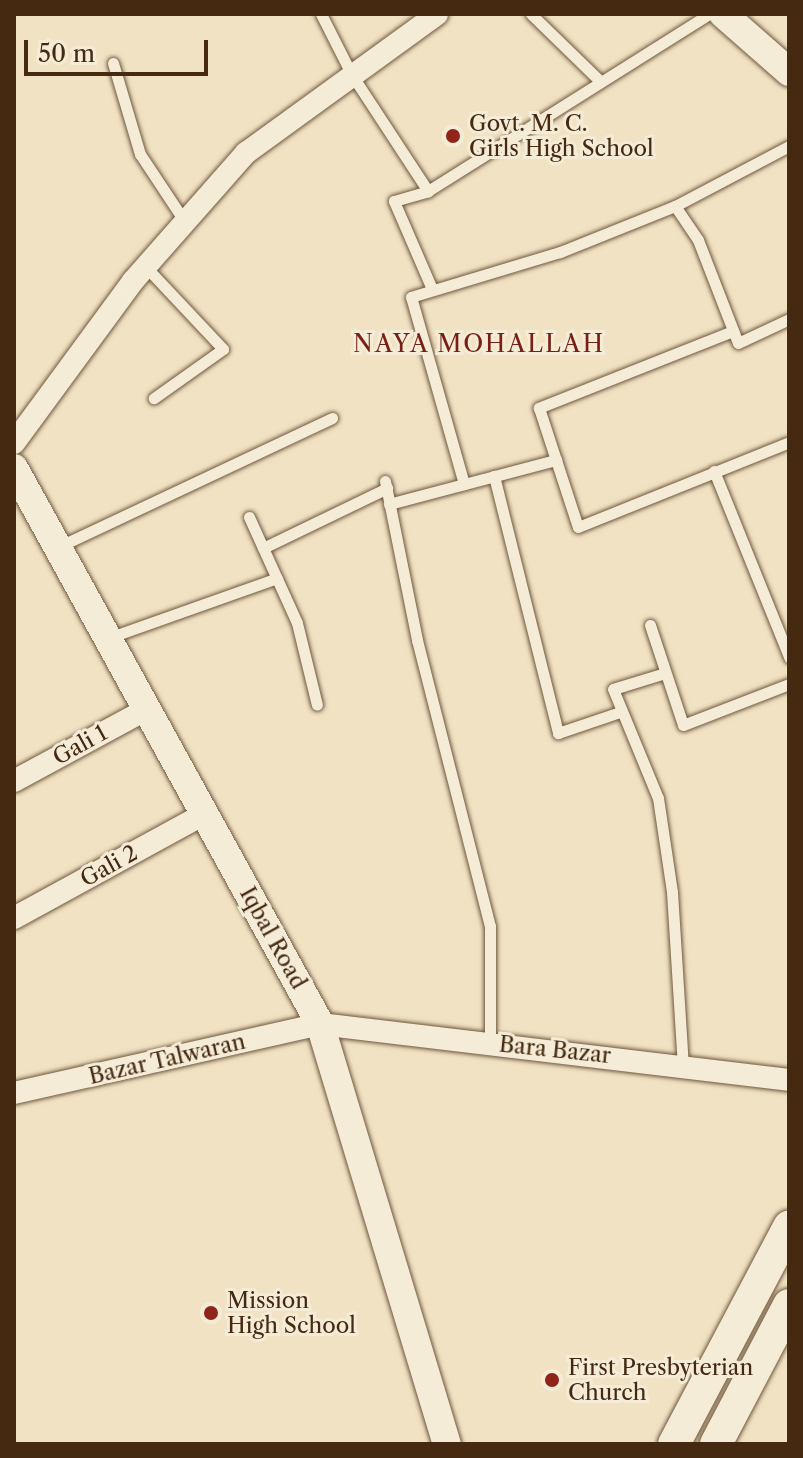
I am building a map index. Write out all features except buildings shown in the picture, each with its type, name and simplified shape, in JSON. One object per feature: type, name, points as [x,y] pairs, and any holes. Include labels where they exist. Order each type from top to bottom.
[{"type":"main road","points":[[674,1444],[789,1227]]},
{"type":"main road","points":[[716,1444],[789,1305]]},
{"type":"street","points":[[14,443],[145,266],[246,153],[437,14]]},
{"type":"street","points":[[723,14],[789,72]]},
{"type":"street","name":"Iqbal Road","points":[[14,468],[28,504],[58,547],[320,1024],[447,1444]]},
{"type":"street","name":"Gali 1","points":[[14,781],[147,709]]},
{"type":"street","name":"Gali 2","points":[[14,918],[204,814]]},
{"type":"street","name":"Bara Bazar","points":[[320,1024],[789,1080]]},
{"type":"street","name":"Bazar Talwaran","points":[[14,1093],[320,1024]]},
{"type":"lane","points":[[321,14],[352,75],[428,191]]},
{"type":"lane","points":[[531,14],[600,81]]},
{"type":"lane","points":[[432,289],[394,201],[428,191],[709,14]]},
{"type":"lane","points":[[113,63],[140,154],[185,222]]},
{"type":"lane","points":[[464,484],[411,297],[560,252],[675,206],[789,146]]},
{"type":"lane","points":[[675,206],[698,240],[738,343],[789,319]]},
{"type":"lane","points":[[145,266],[223,349],[154,398]]},
{"type":"lane","points":[[733,331],[539,408],[578,527],[789,442]]},
{"type":"lane","points":[[58,547],[332,418]]},
{"type":"lane","points":[[389,504],[556,460]]},
{"type":"lane","points":[[714,471],[789,657]]},
{"type":"lane","points":[[494,476],[558,733],[620,712]]},
{"type":"lane","points":[[263,548],[386,484],[417,640],[490,926],[490,1043]]},
{"type":"lane","points":[[249,517],[297,623],[317,705]]},
{"type":"lane","points":[[108,638],[277,578]]},
{"type":"lane","points":[[650,625],[683,725],[789,684]]},
{"type":"lane","points":[[665,673],[613,689],[658,798],[672,892],[683,1065]]},
{"type":"place","name":"Govt. M. C. Girls High School","points":[[453,136]]},
{"type":"place","name":"Mission High School","points":[[211,1313]]},
{"type":"place","name":"First Presbyterian Church","points":[[552,1380]]},
{"type":"district","name":"NAYA MOHALLAH","points":[[479,344]]}]
